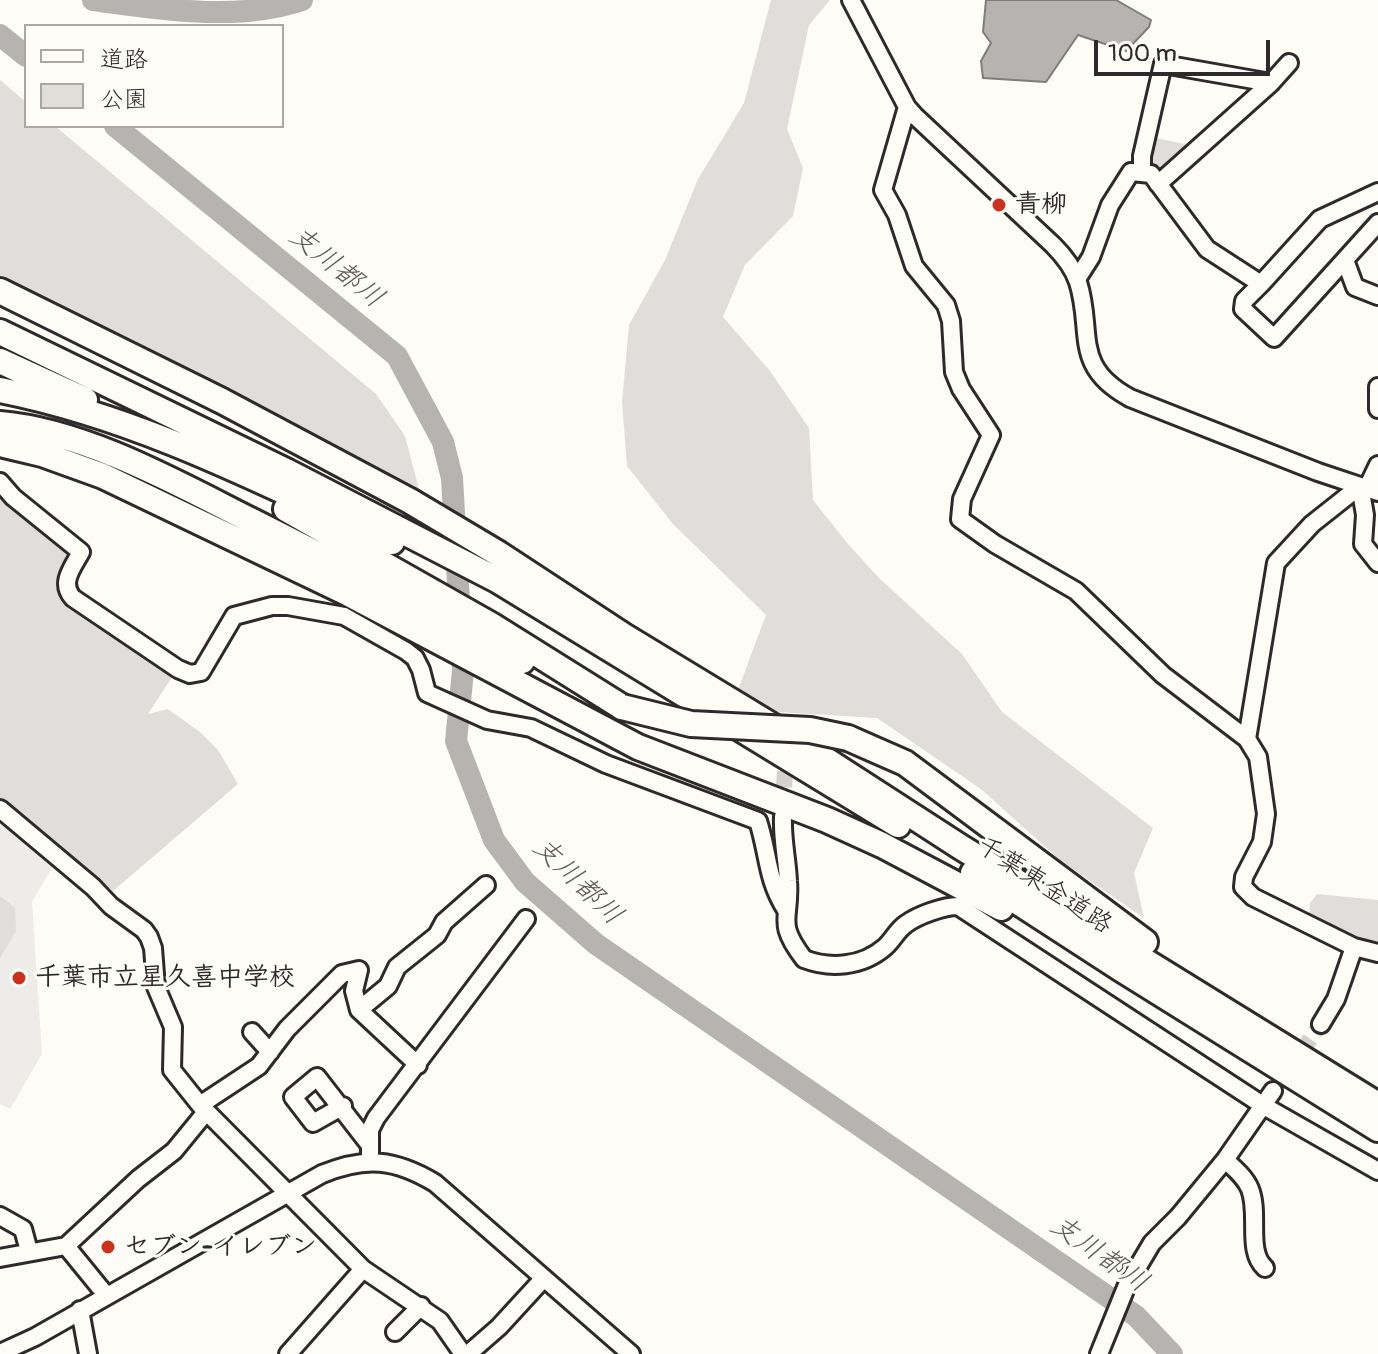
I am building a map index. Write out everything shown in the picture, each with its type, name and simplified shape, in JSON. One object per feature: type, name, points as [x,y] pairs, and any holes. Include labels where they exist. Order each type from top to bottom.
[{"type":"highway","points":[[0,291],[222,401],[410,501],[1374,1103]]},
{"type":"highway","points":[[0,332],[410,534],[499,588]]},
{"type":"highway","points":[[0,361],[98,405],[295,514],[491,625],[622,707]]},
{"type":"highway","points":[[0,390],[77,408],[174,444],[499,588]]},
{"type":"highway","points":[[0,424],[57,434],[155,474],[402,609],[503,677],[638,747],[827,820],[882,845],[1066,944],[1121,969]]},
{"type":"highway","points":[[0,444],[42,454],[103,476],[622,707],[691,724],[810,730],[848,738],[905,763],[1093,905],[1314,1053],[1374,1103]]},
{"type":"highway","name":"千葉東金道路","points":[[499,588],[650,682],[679,691],[1378,1129]]},
{"type":"street","points":[[851,0],[907,107],[1062,254],[1077,279],[1089,354],[1097,370],[1116,390],[1245,443],[1368,488]]},
{"type":"street","points":[[1158,184],[1271,83],[1289,63]]},
{"type":"street","points":[[1142,173],[1142,156],[1163,64],[1271,83]]},
{"type":"street","points":[[907,107],[883,190],[897,215],[914,266],[946,305],[951,321],[954,372],[961,389],[991,435],[962,499],[960,519],[995,544],[1076,591],[1163,675],[1247,739],[1258,757],[1266,814],[1262,842],[1244,877],[1243,887],[1253,897],[1354,947],[1378,953]]},
{"type":"street","points":[[1077,279],[1091,257],[1110,205],[1131,172],[1151,174],[1207,249],[1261,284]]},
{"type":"street","points":[[1378,192],[1320,219],[1244,301],[1243,309],[1274,338],[1378,223]]},
{"type":"street","points":[[1345,260],[1355,287],[1378,296]]},
{"type":"street","points":[[1378,387],[1378,409]]},
{"type":"street","points":[[1378,465],[1368,488],[1363,544],[1378,563]]},
{"type":"street","points":[[0,482],[13,497],[81,552],[66,581],[68,593],[184,672],[196,674],[206,667],[234,616],[272,606],[344,616],[415,658],[427,693],[487,720],[531,728],[606,764],[758,821],[765,841],[769,877],[786,910]]},
{"type":"street","points":[[1247,739],[1276,563],[1312,524],[1368,488]]},
{"type":"street","points":[[0,809],[93,887],[111,906],[144,930],[153,948],[156,987],[173,1027],[172,1070],[203,1109],[363,1269],[440,1321],[466,1354],[499,1327],[544,1278]]},
{"type":"street","points":[[783,817],[783,847],[788,877],[787,934],[804,959],[832,967],[849,964],[885,947],[906,923],[944,908],[958,906],[1264,1106],[1378,1171]]},
{"type":"street","points":[[359,1010],[388,986],[397,967],[437,935],[444,922],[486,885]]},
{"type":"street","points":[[370,1162],[370,1130],[376,1118],[526,919]]},
{"type":"street","points":[[1321,1024],[1336,999],[1354,947]]},
{"type":"street","points":[[0,1258],[66,1246],[138,1179],[174,1151],[203,1109],[259,1066],[287,1029],[342,974],[359,970],[354,991],[359,1010],[418,1065]]},
{"type":"street","points":[[252,1032],[270,1052]]},
{"type":"street","points":[[1099,1354],[1127,1285],[1152,1243],[1225,1160],[1273,1091]]},
{"type":"street","points":[[343,1106],[369,1144]]},
{"type":"street","points":[[1225,1160],[1250,1188],[1256,1220],[1256,1255],[1265,1268]]},
{"type":"street","points":[[0,1353],[336,1168],[370,1162],[401,1166],[435,1183],[631,1354]]},
{"type":"street","points":[[0,1216],[23,1229],[29,1251]]},
{"type":"street","points":[[66,1246],[106,1295]]},
{"type":"street","points":[[288,1354],[363,1269]]},
{"type":"street","points":[[377,1326],[400,1334],[421,1306]]},
{"type":"street","points":[[80,1310],[88,1354]]},
{"type":"shaded area","points":[[986,0],[1116,0],[1151,20],[1149,27],[1126,51],[1078,35],[1046,82],[983,78],[981,61],[991,43],[983,32]]},
{"type":"shaded area","name":"千葉市立星久喜中学校","points":[[0,816],[54,864],[32,902],[42,1054],[10,1109],[0,1104]]},
{"type":"green space","points":[[771,0],[830,0],[809,25],[787,129],[803,168],[793,216],[745,265],[723,317],[770,371],[809,428],[813,500],[848,544],[879,578],[962,654],[1002,712],[1153,828],[1134,873],[1144,918],[1061,861],[981,789],[877,718],[778,712],[738,690],[766,615],[673,524],[627,466],[622,402],[629,325],[665,260],[698,179],[744,103]]},
{"type":"green space","points":[[0,80],[24,100],[24,128],[57,128],[376,394],[405,436],[420,493],[0,282]]},
{"type":"green space","points":[[1152,137],[1193,146],[1164,174],[1154,174],[1150,166]]},
{"type":"green space","points":[[0,492],[72,553],[60,587],[176,671],[148,714],[168,709],[201,733],[218,750],[238,784],[113,891],[0,799]]},
{"type":"green space","points":[[1317,894],[1378,900],[1378,947],[1358,942],[1309,916],[1310,903]]},
{"type":"green space","points":[[0,896],[15,908],[16,931],[0,958]]},
{"type":"waterway","points":[[93,0],[198,12],[251,11],[302,0]]},
{"type":"waterway","name":"支川都川","points":[[0,35],[24,54]]},
{"type":"waterway","name":"支川都川","points":[[117,128],[397,356],[443,442],[452,478],[463,671],[456,741],[494,840],[525,882],[596,944],[1136,1316],[1172,1354]]},
{"type":"tunnel","points":[[783,811],[786,750]]},
{"type":"tunnel","points":[[1273,1091],[1321,1024]]},
{"type":"place","name":"青柳","points":[[999,205]]},
{"type":"place","name":"千葉市立星久喜中学校","points":[[19,978]]},
{"type":"place","name":"セブン-イレブン","points":[[108,1247]]}]
